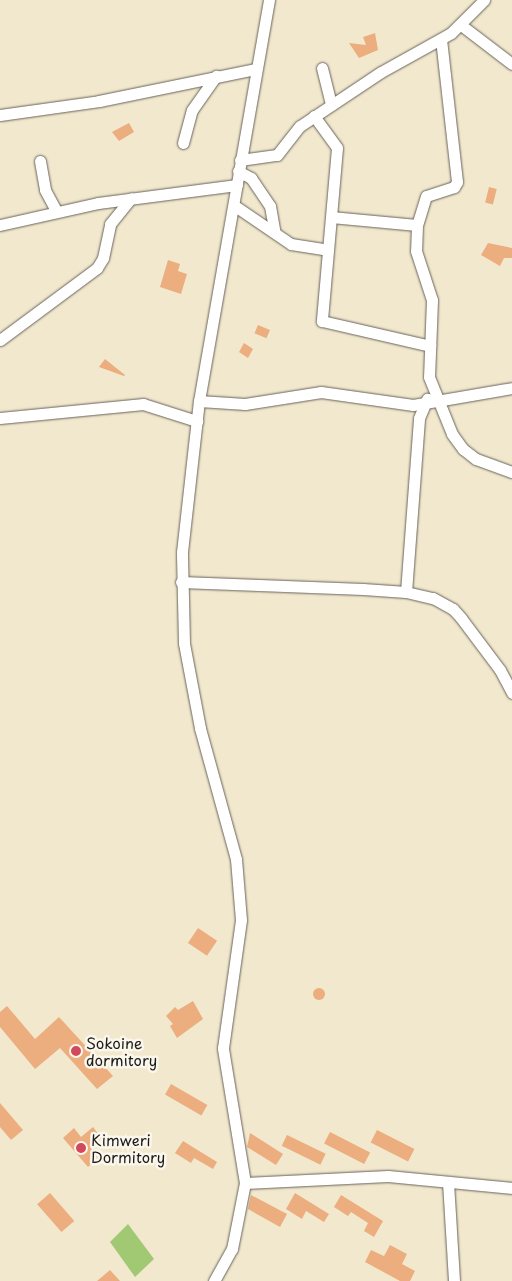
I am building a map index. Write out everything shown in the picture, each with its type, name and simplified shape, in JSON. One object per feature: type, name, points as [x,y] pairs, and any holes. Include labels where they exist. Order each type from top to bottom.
[{"type":"street","points":[[214,1281],[232,1248],[245,1184],[223,1048],[225,1017],[239,947],[239,888],[228,821],[200,728],[184,643],[181,582],[200,401],[235,206],[239,165],[255,69],[269,0]]},
{"type":"street","points":[[239,165],[272,158],[300,126],[381,72],[441,40],[461,25],[484,0]]},
{"type":"street","points":[[461,25],[496,55],[512,64]]},
{"type":"street","points":[[441,40],[457,182],[454,187],[426,196],[417,225],[416,252],[432,300],[429,377],[434,395],[452,434],[463,449],[476,459],[512,472]]},
{"type":"street","points":[[322,68],[331,105]]},
{"type":"street","points":[[0,114],[99,101],[255,69]]},
{"type":"street","points":[[183,143],[192,110],[216,76]]},
{"type":"street","points":[[314,116],[338,148],[321,317],[324,323],[430,346]]},
{"type":"street","points":[[40,161],[45,190],[56,211]]},
{"type":"street","points":[[239,165],[251,178],[270,206],[275,233]]},
{"type":"street","points":[[0,225],[56,211],[131,198],[237,185]]},
{"type":"street","points":[[0,340],[97,268],[103,258],[110,224],[131,198]]},
{"type":"street","points":[[235,206],[292,244],[328,250]]},
{"type":"street","points":[[331,217],[417,225]]},
{"type":"street","points":[[406,592],[419,418],[424,403],[434,395],[512,388]]},
{"type":"street","points":[[200,401],[245,404],[321,392],[402,405],[424,403]]},
{"type":"street","points":[[0,417],[143,404],[197,421]]},
{"type":"street","points":[[181,582],[406,592],[433,598],[453,608],[500,670],[512,693]]},
{"type":"street","points":[[245,1184],[388,1176],[512,1188]]},
{"type":"street","points":[[448,1182],[454,1281]]},
{"type":"green space","points":[[128,1224],[154,1259],[135,1277],[110,1242]]},
{"type":"building","points":[[375,33],[378,50],[359,58],[349,43],[366,45],[363,37]]},
{"type":"building","points":[[129,123],[134,132],[119,141],[112,132]]},
{"type":"building","points":[[489,187],[497,189],[493,204],[485,203]]},
{"type":"building","points":[[488,243],[512,248],[512,258],[504,258],[500,266],[481,255]]},
{"type":"building","points":[[168,260],[180,264],[178,271],[187,274],[181,294],[160,287]]},
{"type":"building","points":[[258,325],[270,330],[266,338],[254,333]]},
{"type":"building","points":[[244,343],[253,349],[248,358],[239,352]]},
{"type":"building","points":[[105,359],[125,375],[99,367]]},
{"type":"building","points":[[198,928],[217,941],[207,956],[188,943]]},
{"type":"building","points":[[319,988],[325,994],[319,1000],[313,994]]},
{"type":"building","points":[[193,1001],[203,1019],[177,1038],[170,1026],[173,1024],[166,1016],[175,1007],[178,1010]]},
{"type":"building","points":[[7,1006],[35,1039],[59,1017],[113,1076],[97,1089],[60,1048],[35,1069],[0,1027],[0,1012]]},
{"type":"building","points":[[171,1084],[207,1105],[201,1115],[165,1094]]},
{"type":"building","points":[[0,1103],[23,1130],[11,1140],[0,1127]]},
{"type":"building","name":"Kimweri Dormitory","points":[[93,1127],[101,1138],[90,1147],[98,1157],[88,1167],[63,1138],[74,1128],[81,1137]]},
{"type":"building","points":[[377,1130],[414,1149],[408,1162],[371,1142]]},
{"type":"building","points":[[330,1132],[370,1152],[364,1164],[324,1144]]},
{"type":"building","points":[[250,1133],[283,1154],[276,1165],[247,1147]]},
{"type":"building","points":[[287,1135],[326,1154],[320,1165],[282,1146]]},
{"type":"building","points":[[183,1141],[217,1162],[213,1169],[194,1158],[191,1163],[175,1153]]},
{"type":"building","points":[[50,1193],[74,1221],[61,1232],[37,1204]]},
{"type":"building","points":[[295,1193],[329,1214],[324,1222],[306,1211],[302,1219],[286,1209]]},
{"type":"building","points":[[251,1195],[287,1214],[280,1227],[248,1209]]},
{"type":"building","points":[[341,1195],[383,1221],[374,1237],[364,1231],[368,1223],[351,1212],[348,1216],[334,1207]]},
{"type":"building","points":[[390,1245],[407,1254],[402,1264],[415,1271],[410,1281],[400,1281],[365,1262],[371,1250],[384,1256]]},
{"type":"building","points":[[110,1270],[120,1281],[97,1281]]},
{"type":"place","name":"Sokoine dormitory","points":[[76,1051]]},
{"type":"place","name":"Kimweri Dormitory","points":[[81,1148]]}]
